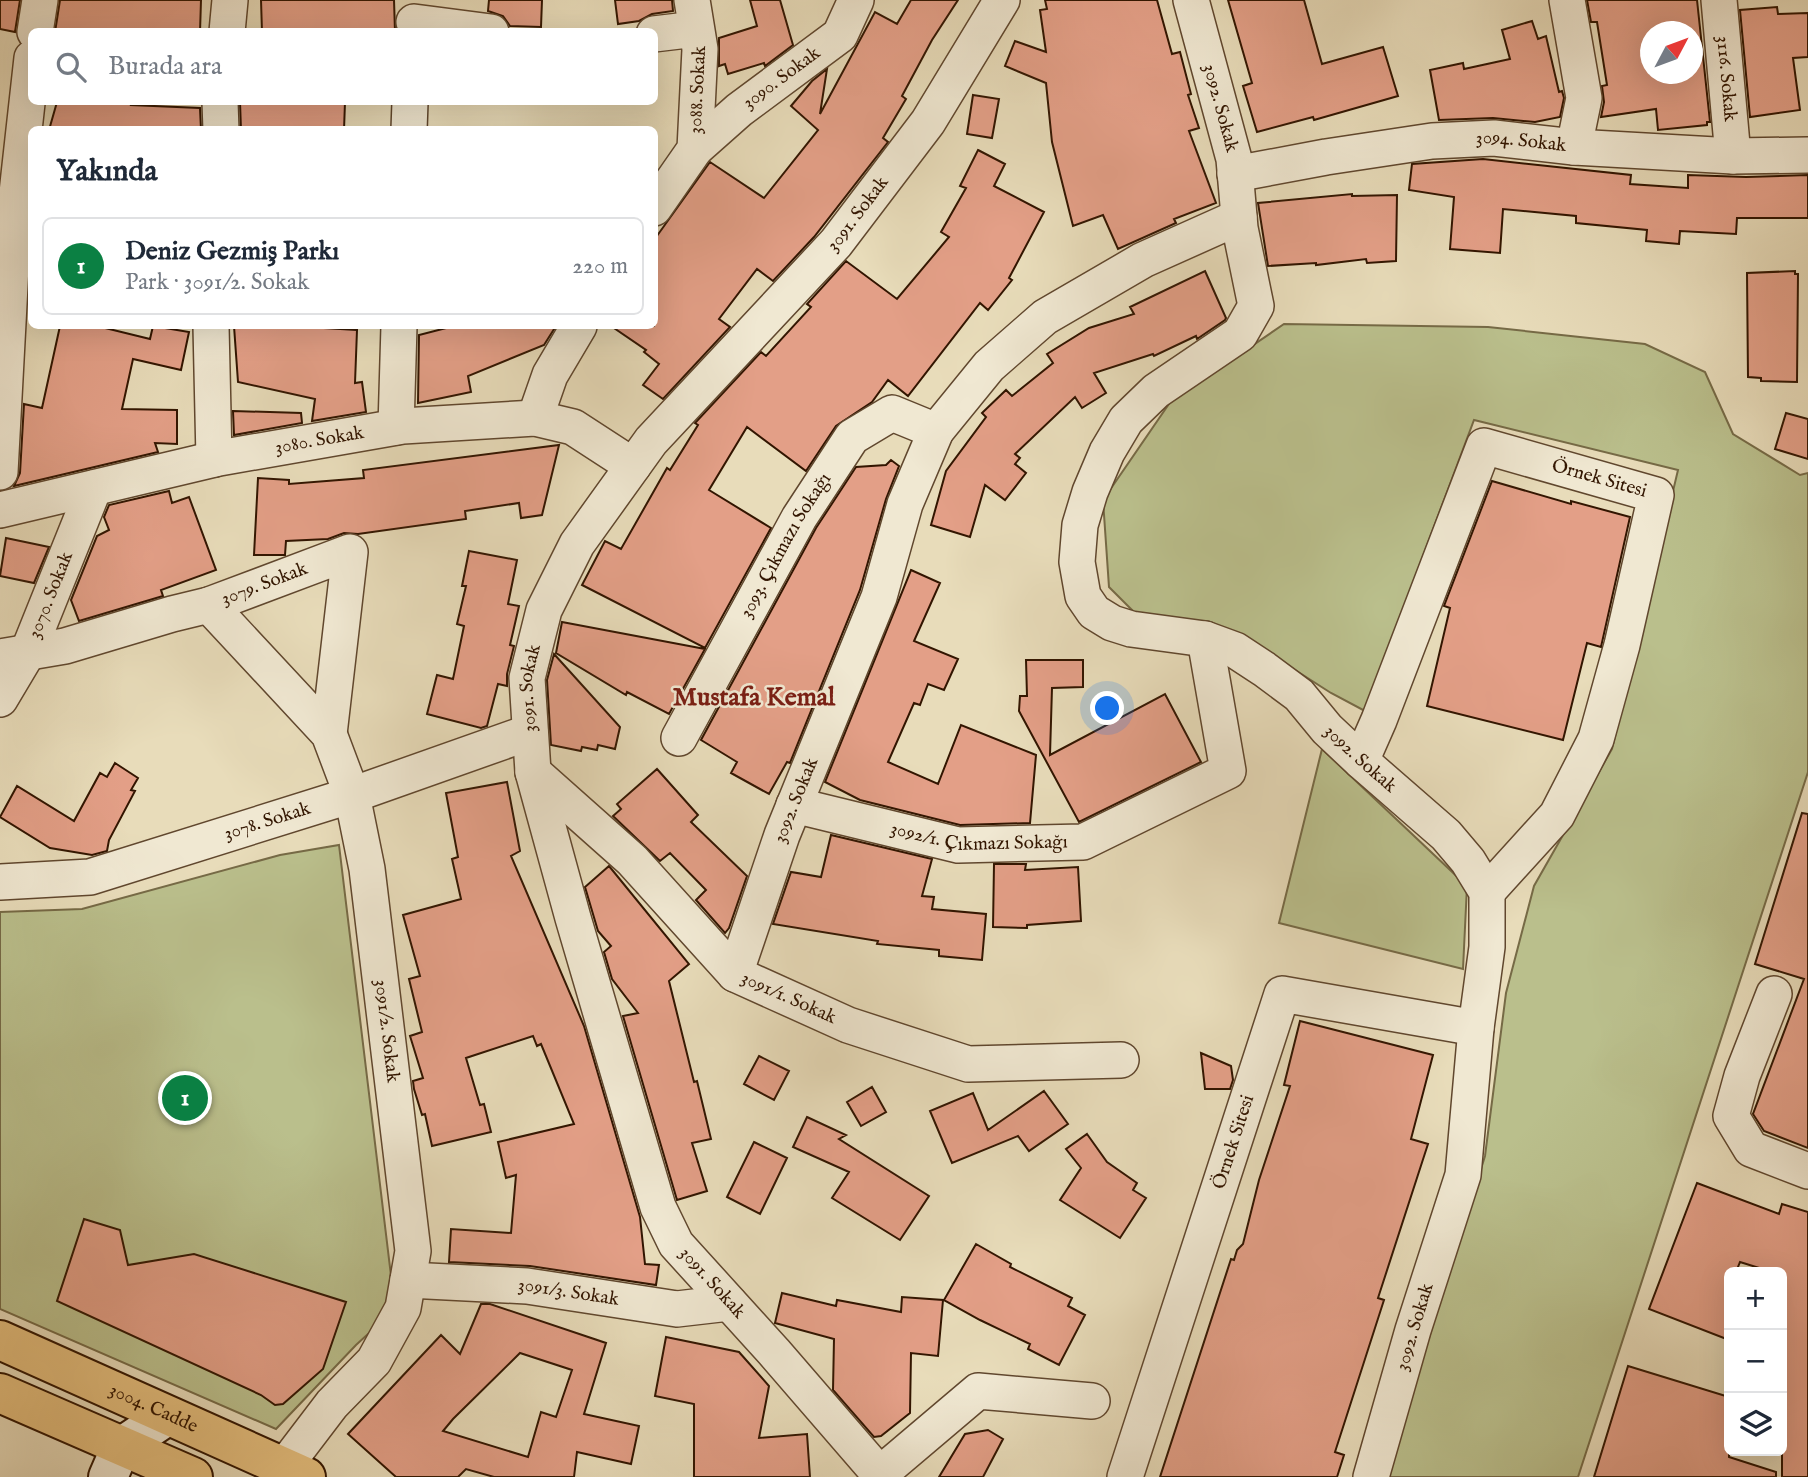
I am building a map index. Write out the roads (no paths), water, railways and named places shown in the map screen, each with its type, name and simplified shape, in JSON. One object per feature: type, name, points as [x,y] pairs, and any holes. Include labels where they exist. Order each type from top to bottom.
[{"type":"main road","name":"3004. Cadde","points":[[0,1340],[295,1472]]},
{"type":"main road","points":[[0,1393],[115,1462],[193,1477]]},
{"type":"main road","points":[[115,1462],[167,1416]]},
{"type":"street","points":[[36,28],[40,0]]},
{"type":"street","points":[[227,28],[230,0]]},
{"type":"street","name":"3090. Sokak","points":[[695,149],[739,110],[840,36],[856,0]]},
{"type":"street","name":"3091. Sokak","points":[[881,1476],[676,1244],[658,1207],[533,772],[527,678],[544,610],[578,544],[651,441],[836,243],[928,122],[1002,0]]},
{"type":"street","name":"3092. Sokak","points":[[1191,0],[1234,159],[1239,216],[1256,306],[1240,334],[1156,391],[1126,420],[1107,452],[1080,525],[1077,562],[1083,596],[1094,612],[1112,623],[1131,629],[1205,639],[1236,650],[1299,695],[1327,729],[1446,835],[1468,861],[1487,891],[1487,947],[1476,1028],[1463,1175],[1413,1330],[1371,1477]]},
{"type":"street","points":[[1567,0],[1584,98],[1574,147]]},
{"type":"street","name":"3116. Sokak","points":[[1719,0],[1733,156]]},
{"type":"street","points":[[658,32],[694,15]]},
{"type":"street","name":"3088. Sokak","points":[[658,202],[695,149],[699,49],[694,15]]},
{"type":"street","points":[[414,18],[469,28]]},
{"type":"street","points":[[0,472],[13,229],[28,94]]},
{"type":"street","points":[[220,105],[220,126]]},
{"type":"street","points":[[409,126],[410,105]]},
{"type":"street","name":"3094. Sokak","points":[[1235,174],[1432,141],[1494,138],[1574,147],[1733,156],[1808,155]]},
{"type":"street","name":"3092. Sokak","points":[[735,974],[794,804],[879,597],[905,504],[936,430],[989,366],[1045,317],[1143,260],[1239,216]]},
{"type":"street","points":[[211,329],[214,459]]},
{"type":"street","points":[[396,427],[399,329]]},
{"type":"street","points":[[536,418],[550,375],[577,329]]},
{"type":"street","name":"3093. Çıkmazı Sokağı","points":[[679,738],[799,518],[852,437],[892,412],[936,430]]},
{"type":"street","name":"3080. Sokak","points":[[0,510],[214,459],[396,427],[536,418],[573,426],[633,466]]},
{"type":"street","name":"Örnek Sitesi","points":[[1361,761],[1483,446],[1656,495],[1622,645],[1596,739],[1557,815],[1487,891]]},
{"type":"street","name":"3070. Sokak","points":[[0,699],[14,655],[94,488]]},
{"type":"street","name":"3079. Sokak","points":[[14,655],[65,646],[209,605],[350,552],[329,734]]},
{"type":"street","name":"3091/2. Sokak","points":[[209,605],[329,734],[352,795],[367,869],[413,1251],[403,1308],[374,1362],[332,1404],[295,1472]]},
{"type":"street","name":"3092/1. Çıkmazı Sokağı","points":[[794,804],[957,845],[1083,842],[1228,771],[1205,639]]},
{"type":"street","name":"3078. Sokak","points":[[0,882],[90,877],[352,795],[530,732]]},
{"type":"street","name":"3091/1. Sokak","points":[[533,772],[632,860],[735,974],[849,1025],[968,1064],[1121,1060]]},
{"type":"street","name":"Örnek Sitesi","points":[[1125,1477],[1282,994],[1476,1028]]},
{"type":"street","points":[[1774,994],[1742,1076],[1731,1116],[1751,1149],[1808,1171]]},
{"type":"street","name":"3091/3. Sokak","points":[[408,1280],[527,1286],[677,1309],[729,1303]]},
{"type":"street","points":[[881,1476],[978,1391],[1092,1401]]},
{"type":"place","name":"Deniz Gezmiş Parkı","points":[[185,1098]]},
{"type":"district","name":"Mustafa Kemal","points":[[754,697]]}]
